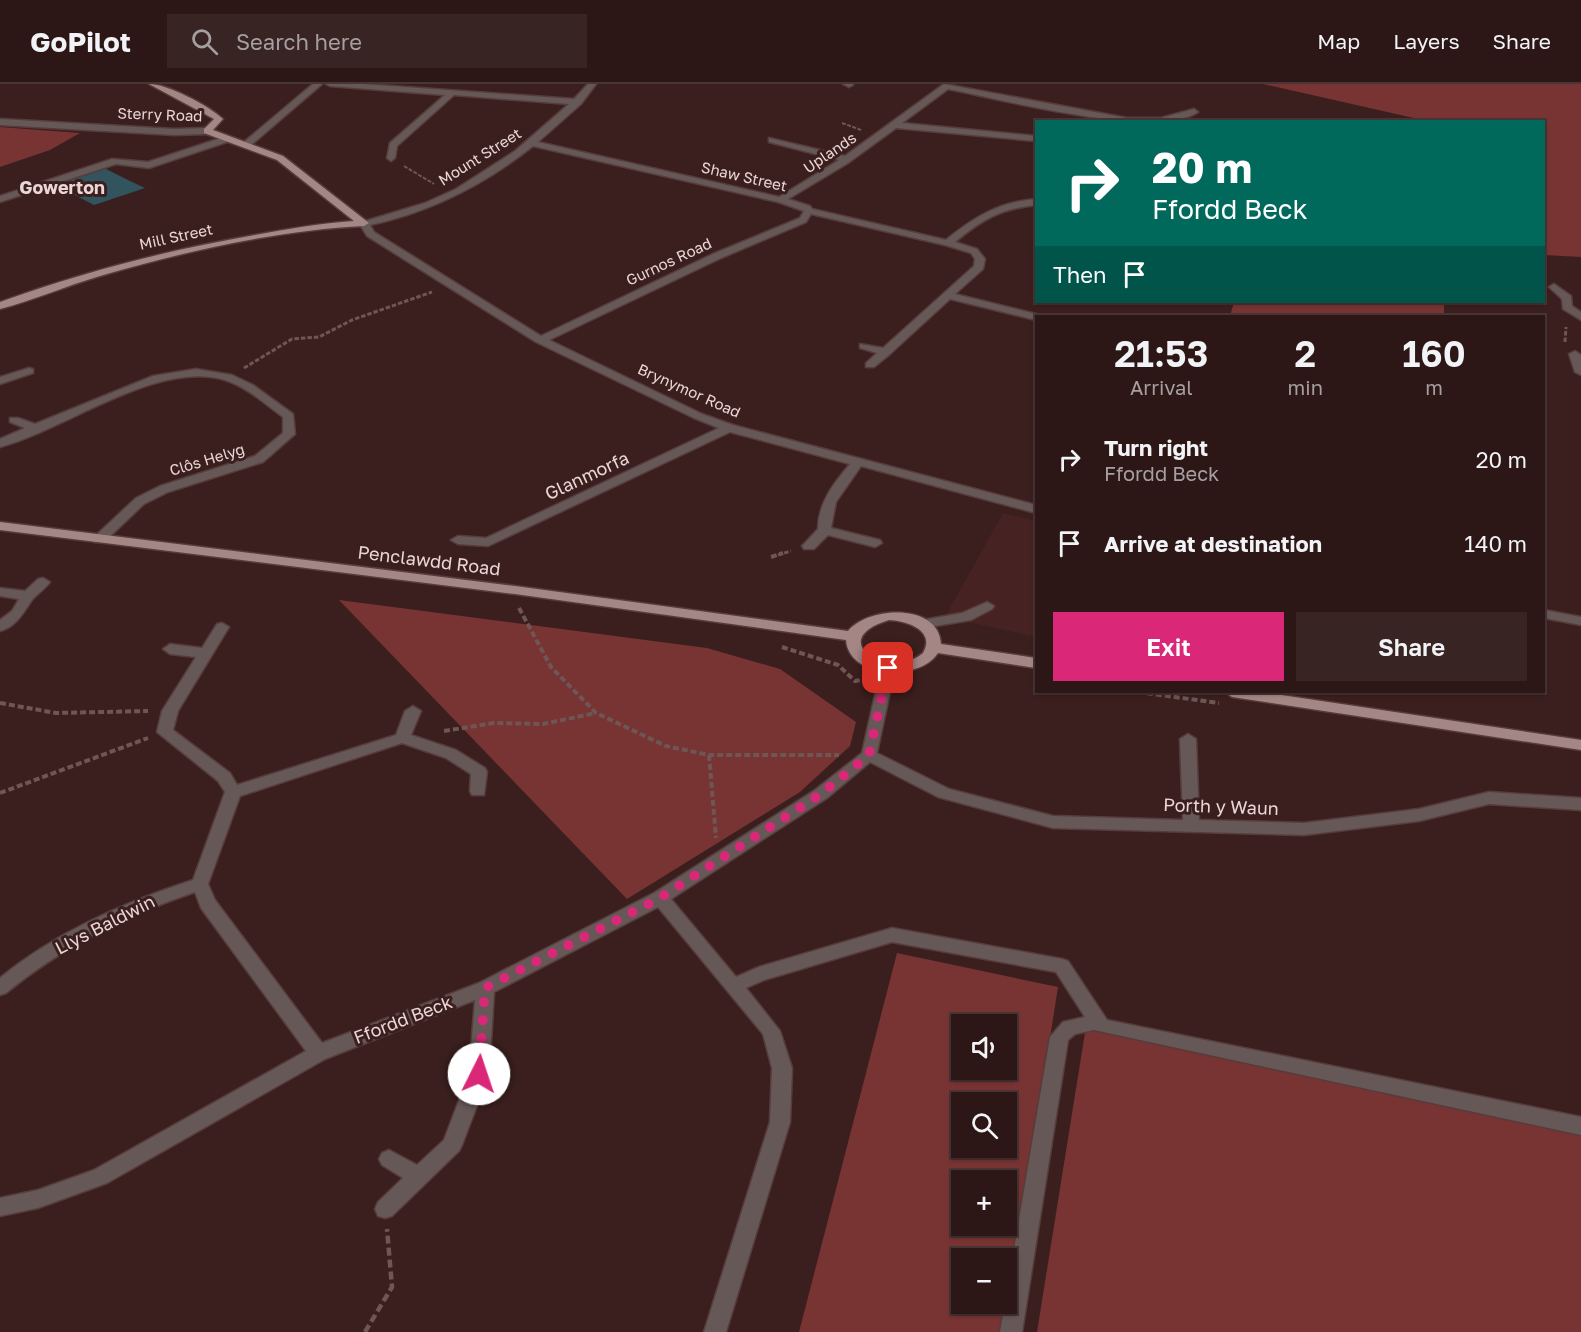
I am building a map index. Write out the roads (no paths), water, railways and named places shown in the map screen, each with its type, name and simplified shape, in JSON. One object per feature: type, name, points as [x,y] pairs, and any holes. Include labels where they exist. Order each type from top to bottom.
[{"type":"main road","points":[[153,84],[219,119],[207,131]]},
{"type":"main road","name":"Sterry Road","points":[[207,131],[280,158],[364,223]]},
{"type":"main road","name":"Mill Street","points":[[0,306],[48,288],[129,263],[200,246],[338,224],[364,223]]},
{"type":"main road","name":"Penclawdd Road","points":[[0,526],[515,590],[853,636]]},
{"type":"main road","points":[[888,616],[913,619],[923,624],[935,640],[934,648],[923,662],[901,668],[888,668],[864,660],[856,653],[852,644],[853,636],[857,628],[865,622],[888,616]]},
{"type":"main road","points":[[934,648],[1035,663]]},
{"type":"main road","points":[[1239,693],[1581,745]]},
{"type":"street","points":[[247,144],[318,84]]},
{"type":"street","points":[[330,84],[578,102]]},
{"type":"street","name":"Mount Street","points":[[364,223],[377,221],[452,195],[497,168],[531,143],[578,102],[592,84]]},
{"type":"street","name":"Uplands","points":[[780,200],[846,159],[946,86],[1122,120]]},
{"type":"street","points":[[391,158],[393,145],[452,93]]},
{"type":"street","name":"Uplands","points":[[1165,120],[1194,112]]},
{"type":"street","name":"Sterry Road","points":[[0,122],[163,132],[207,131]]},
{"type":"street","points":[[945,131],[953,124]]},
{"type":"street","points":[[894,125],[1035,140]]},
{"type":"street","points":[[0,199],[115,161],[149,165],[226,139]]},
{"type":"street","points":[[772,140],[846,159]]},
{"type":"street","name":"Shaw Street","points":[[531,143],[780,200],[807,208],[809,211],[974,251],[980,259],[979,267],[948,295]]},
{"type":"street","points":[[948,243],[991,209],[1035,202]]},
{"type":"street","name":"Gurnos Road","points":[[540,340],[717,256],[803,220],[809,211]]},
{"type":"street","name":"Brynymor Road","points":[[364,223],[370,234],[540,340],[698,416],[729,428],[857,463],[1035,508]]},
{"type":"street","points":[[1554,287],[1566,298],[1567,307],[1580,316]]},
{"type":"street","points":[[870,365],[948,295],[1035,317]]},
{"type":"street","points":[[1566,298],[1581,297]]},
{"type":"street","points":[[864,346],[886,352]]},
{"type":"street","points":[[1575,354],[1581,372]]},
{"type":"street","points":[[0,381],[29,370]]},
{"type":"street","name":"Clôs Helyg","points":[[0,443],[157,378],[196,372],[228,377],[249,387],[289,416],[289,434],[259,459],[164,489],[140,501],[99,539]]},
{"type":"street","points":[[14,420],[35,428]]},
{"type":"street","name":"Glanmorfa","points":[[458,540],[488,542],[729,428]]},
{"type":"street","points":[[825,530],[823,517],[833,495],[857,463]]},
{"type":"street","points":[[825,530],[875,543]]},
{"type":"street","points":[[809,546],[825,530]]},
{"type":"street","points":[[0,627],[17,614],[28,596],[43,582]]},
{"type":"street","points":[[0,592],[28,596]]},
{"type":"street","points":[[923,624],[966,617],[987,606]]},
{"type":"street","points":[[1545,614],[1581,621]]},
{"type":"street","points":[[222,627],[170,711],[165,732],[225,777],[233,792],[200,884],[207,903],[318,1053]]},
{"type":"street","points":[[170,649],[205,653]]},
{"type":"street","points":[[869,755],[888,668]]},
{"type":"street","points":[[402,738],[413,711]]},
{"type":"street","points":[[233,792],[402,738],[452,754],[479,771],[478,791]]},
{"type":"street","points":[[1188,739],[1191,826]]},
{"type":"street","name":"Porth y Waun","points":[[869,755],[944,793],[1053,822],[1304,829],[1419,815],[1490,798],[1581,804]]},
{"type":"street","name":"Ffordd Beck","points":[[0,1207],[38,1199],[100,1177],[318,1053],[485,988],[660,898],[821,794],[869,755]]},
{"type":"street","name":"Llys Baldwin","points":[[4,978],[68,941],[168,894],[200,884]]},
{"type":"street","points":[[660,898],[771,1031],[782,1068],[780,1122],[716,1332]]},
{"type":"street","points":[[734,986],[759,974],[892,935],[1062,966],[1101,1026],[1581,1126]]},
{"type":"street","points":[[386,1209],[452,1145],[479,1074],[485,988]]},
{"type":"street","points":[[1011,1332],[1059,1037],[1070,1027],[1098,1022]]},
{"type":"street","points":[[389,1159],[419,1177]]},
{"type":"district","name":"Gowerton","points":[[62,188]]}]
